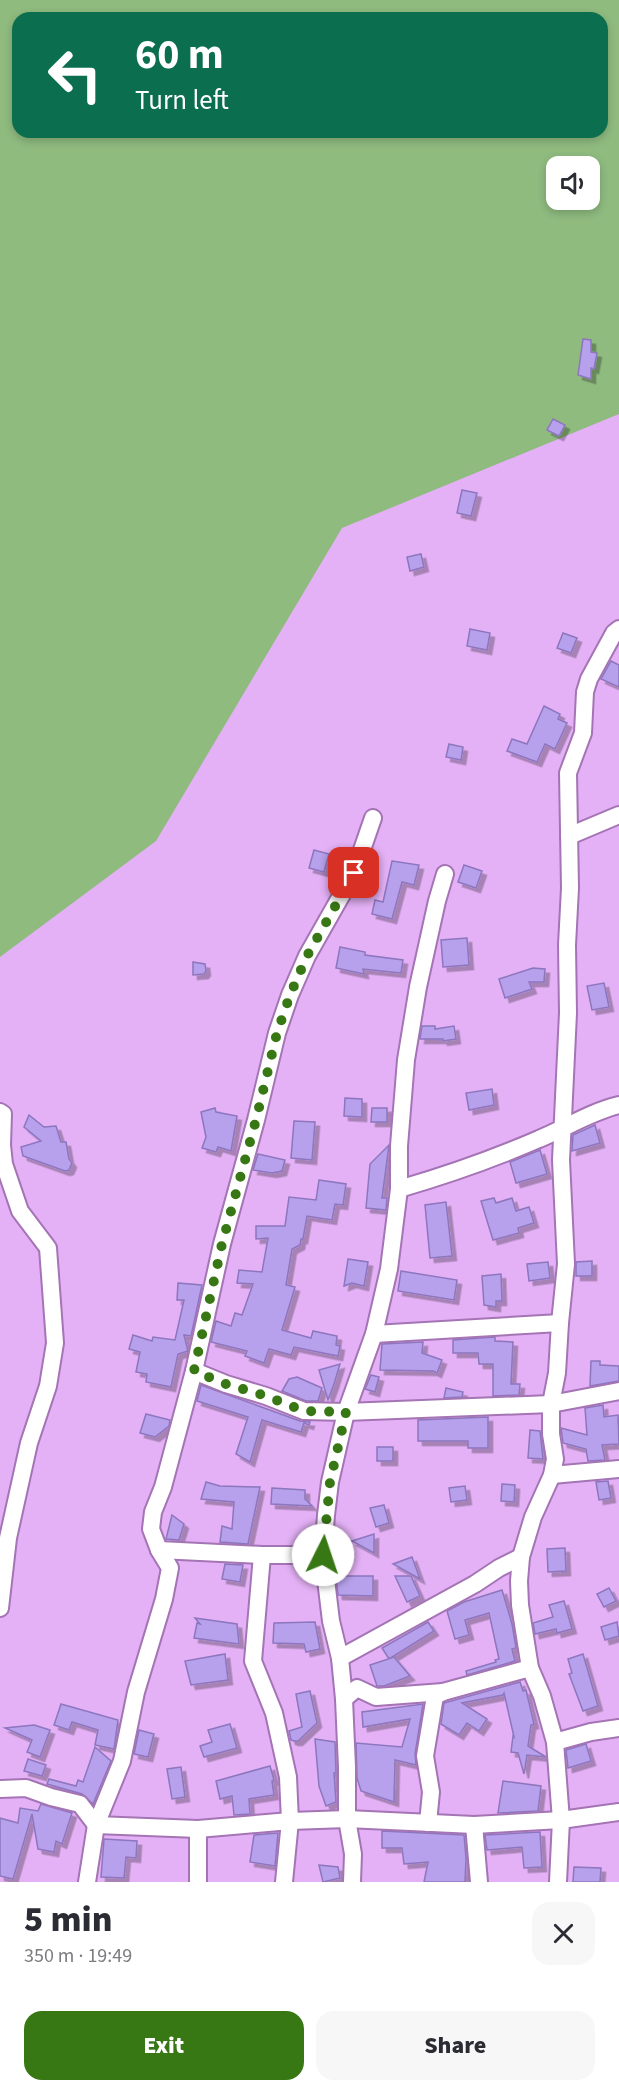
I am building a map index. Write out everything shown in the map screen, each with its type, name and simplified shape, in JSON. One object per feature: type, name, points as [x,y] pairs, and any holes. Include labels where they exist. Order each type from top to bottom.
[{"type":"street","points":[[558,1882],[561,1820],[555,1742],[542,1696],[530,1668],[520,1605],[519,1581],[521,1557],[533,1517],[552,1475],[555,1459],[551,1434],[551,1404],[557,1373],[566,1264],[561,1160],[568,1013],[567,945],[570,888],[568,773],[583,733],[588,679],[614,633],[619,629]]},
{"type":"street","points":[[569,836],[619,815]]},
{"type":"street","points":[[87,1882],[96,1825],[122,1761],[136,1692],[171,1568],[159,1550],[151,1529],[153,1512],[163,1487],[194,1371],[222,1244],[277,1033],[307,956],[354,873],[373,818]]},
{"type":"street","points":[[352,1882],[353,1854],[347,1819],[344,1699],[340,1658],[331,1622],[323,1555],[330,1482],[346,1412],[374,1334],[389,1269],[399,1189],[399,1146],[406,1060],[420,976],[436,902],[445,874]]},
{"type":"street","points":[[399,1189],[473,1166],[562,1130],[599,1110],[619,1105]]},
{"type":"street","points":[[0,1112],[3,1114],[4,1164],[20,1211],[48,1248],[55,1343],[48,1386],[29,1443],[8,1538],[0,1608]]},
{"type":"street","points":[[374,1334],[560,1323]]},
{"type":"street","points":[[194,1371],[304,1411],[346,1412],[551,1404],[619,1391]]},
{"type":"street","points":[[552,1475],[619,1469]]},
{"type":"street","points":[[159,1550],[262,1555],[323,1555]]},
{"type":"street","points":[[262,1555],[253,1661],[274,1713],[288,1777],[290,1821],[284,1882]]},
{"type":"street","points":[[340,1658],[521,1557]]},
{"type":"street","points":[[428,1823],[431,1792],[425,1756],[433,1720],[435,1696],[530,1668]]},
{"type":"street","points":[[344,1699],[357,1688],[376,1696],[443,1692]]},
{"type":"street","points":[[555,1742],[591,1732],[619,1728]]},
{"type":"street","points":[[0,1789],[26,1788],[80,1804],[96,1825]]},
{"type":"street","points":[[96,1825],[198,1829],[290,1821],[347,1819],[474,1825],[561,1820],[619,1812]]},
{"type":"street","points":[[474,1825],[479,1882]]},
{"type":"street","points":[[198,1829],[198,1882]]},
{"type":"green space","points":[[0,0],[619,0],[619,414],[342,528],[156,841],[0,957]]},
{"type":"building","points":[[583,339],[591,340],[591,352],[597,353],[594,369],[591,368],[591,379],[578,375]]},
{"type":"building","points":[[553,419],[565,425],[559,436],[547,430]]},
{"type":"building","points":[[462,490],[477,493],[471,516],[457,513]]},
{"type":"building","points":[[421,554],[424,567],[410,571],[407,557]]},
{"type":"building","points":[[470,629],[490,633],[487,650],[467,646]]},
{"type":"building","points":[[563,633],[577,638],[571,653],[557,648]]},
{"type":"building","points":[[611,661],[619,665],[619,687],[601,679]]},
{"type":"building","points":[[544,706],[560,714],[558,719],[567,723],[555,749],[545,744],[537,762],[507,751],[512,739],[527,744]]},
{"type":"building","points":[[449,744],[463,747],[461,760],[446,757]]},
{"type":"building","points":[[314,850],[329,854],[324,872],[309,868]]},
{"type":"building","points":[[392,861],[419,865],[414,885],[402,882],[392,919],[372,914],[375,900],[383,902]]},
{"type":"building","points":[[464,865],[482,871],[476,888],[458,882]]},
{"type":"building","points":[[467,938],[469,965],[443,967],[441,940]]},
{"type":"building","points":[[340,947],[365,952],[365,955],[403,960],[401,973],[363,969],[364,974],[336,968]]},
{"type":"building","points":[[193,962],[205,964],[204,974],[193,975]]},
{"type":"building","points":[[533,968],[545,969],[544,982],[529,982],[532,989],[505,998],[499,979]]},
{"type":"building","points":[[604,983],[609,1007],[592,1010],[587,986]]},
{"type":"building","points":[[422,1026],[435,1026],[435,1029],[454,1026],[456,1039],[443,1041],[443,1039],[420,1039]]},
{"type":"building","points":[[492,1089],[494,1105],[469,1110],[466,1093]]},
{"type":"building","points":[[345,1098],[362,1099],[362,1117],[344,1116]]},
{"type":"building","points":[[215,1108],[216,1112],[237,1116],[231,1151],[218,1147],[216,1152],[202,1148],[206,1137],[201,1112]]},
{"type":"building","points":[[372,1108],[387,1108],[387,1122],[371,1122]]},
{"type":"building","points":[[29,1115],[44,1127],[56,1126],[61,1142],[66,1142],[72,1163],[69,1170],[65,1171],[23,1156],[21,1147],[41,1141],[24,1127]]},
{"type":"building","points":[[294,1121],[315,1122],[312,1160],[291,1158]]},
{"type":"building","points":[[595,1125],[600,1143],[572,1151],[573,1135]]},
{"type":"building","points":[[389,1145],[382,1198],[387,1198],[386,1210],[366,1208],[370,1164]]},
{"type":"building","points":[[540,1150],[547,1174],[516,1183],[510,1162]]},
{"type":"building","points":[[258,1154],[285,1160],[282,1171],[272,1173],[253,1170]]},
{"type":"building","points":[[319,1180],[346,1184],[343,1205],[335,1204],[332,1220],[307,1216],[303,1239],[300,1245],[292,1249],[286,1285],[295,1287],[282,1330],[311,1338],[313,1331],[337,1336],[336,1345],[340,1346],[338,1356],[294,1347],[291,1355],[269,1349],[264,1363],[245,1356],[247,1351],[211,1342],[216,1321],[231,1326],[235,1313],[242,1315],[253,1284],[237,1283],[239,1270],[262,1272],[268,1238],[256,1239],[256,1226],[285,1226],[289,1197],[316,1200]]},
{"type":"building","points":[[494,1198],[496,1203],[512,1198],[516,1211],[529,1207],[534,1223],[518,1228],[519,1233],[493,1240],[481,1201]]},
{"type":"building","points":[[446,1202],[452,1256],[430,1258],[425,1205]]},
{"type":"building","points":[[348,1259],[368,1262],[364,1286],[352,1283],[344,1286]]},
{"type":"building","points":[[592,1261],[592,1276],[576,1276],[576,1262]]},
{"type":"building","points":[[548,1262],[550,1278],[529,1281],[527,1264]]},
{"type":"building","points":[[401,1271],[457,1280],[454,1300],[398,1291]]},
{"type":"building","points":[[501,1274],[502,1301],[496,1301],[496,1307],[484,1305],[482,1276]]},
{"type":"building","points":[[178,1283],[202,1285],[191,1336],[184,1335],[188,1351],[178,1354],[171,1387],[146,1382],[147,1374],[136,1372],[140,1352],[129,1349],[133,1335],[152,1341],[153,1337],[175,1340],[184,1300],[177,1300]]},
{"type":"building","points":[[495,1337],[495,1341],[513,1342],[511,1384],[520,1384],[519,1395],[493,1396],[493,1364],[479,1364],[478,1353],[453,1353],[453,1340]]},
{"type":"building","points":[[423,1342],[422,1353],[442,1360],[437,1373],[380,1370],[382,1344]]},
{"type":"building","points":[[591,1361],[600,1361],[600,1365],[619,1366],[619,1381],[590,1386]]},
{"type":"building","points":[[340,1364],[334,1384],[328,1400],[319,1370]]},
{"type":"building","points":[[371,1375],[379,1377],[375,1392],[365,1389]]},
{"type":"building","points":[[297,1377],[322,1388],[318,1401],[306,1401],[282,1391],[289,1379]]},
{"type":"building","points":[[201,1385],[300,1421],[310,1422],[309,1425],[304,1423],[301,1432],[262,1420],[250,1462],[236,1454],[248,1417],[197,1401]]},
{"type":"building","points":[[446,1388],[463,1392],[462,1397],[444,1398]]},
{"type":"building","points":[[603,1405],[604,1417],[618,1415],[619,1444],[602,1445],[605,1460],[588,1461],[586,1449],[563,1443],[561,1428],[587,1435],[585,1408]]},
{"type":"building","points":[[146,1414],[170,1420],[169,1426],[155,1437],[140,1433]]},
{"type":"building","points":[[488,1417],[488,1448],[468,1448],[468,1441],[418,1441],[418,1420]]},
{"type":"building","points":[[530,1430],[540,1431],[543,1459],[528,1458]]},
{"type":"building","points":[[377,1447],[393,1447],[393,1461],[377,1461]]},
{"type":"building","points":[[608,1481],[611,1498],[599,1500],[596,1482]]},
{"type":"building","points":[[206,1482],[220,1486],[260,1487],[248,1544],[220,1542],[222,1526],[232,1529],[234,1502],[201,1499]]},
{"type":"building","points":[[502,1484],[515,1485],[514,1502],[501,1501]]},
{"type":"building","points":[[465,1486],[467,1500],[451,1502],[449,1488]]},
{"type":"building","points":[[272,1488],[305,1490],[305,1499],[312,1506],[271,1504]]},
{"type":"building","points":[[384,1505],[389,1523],[376,1527],[370,1508]]},
{"type":"building","points":[[172,1515],[184,1524],[179,1540],[166,1539]]},
{"type":"building","points":[[374,1534],[374,1553],[352,1541]]},
{"type":"building","points":[[565,1548],[566,1571],[548,1572],[547,1549]]},
{"type":"building","points":[[412,1557],[420,1579],[393,1564]]},
{"type":"building","points":[[225,1564],[243,1565],[240,1582],[222,1579]]},
{"type":"building","points":[[336,1576],[373,1576],[373,1596],[338,1595]]},
{"type":"building","points":[[395,1576],[411,1576],[420,1596],[407,1602]]},
{"type":"building","points":[[609,1588],[616,1601],[604,1607],[597,1594]]},
{"type":"building","points":[[502,1590],[512,1624],[516,1648],[512,1649],[515,1661],[467,1675],[466,1671],[499,1659],[489,1613],[465,1620],[469,1635],[455,1639],[447,1611],[464,1602]]},
{"type":"building","points":[[564,1601],[572,1629],[557,1633],[556,1629],[535,1634],[533,1623],[553,1617],[549,1605]]},
{"type":"building","points":[[195,1618],[237,1624],[239,1644],[194,1638],[197,1623],[200,1624]]},
{"type":"building","points":[[315,1622],[320,1649],[306,1652],[304,1644],[273,1643],[274,1623]]},
{"type":"building","points":[[428,1622],[434,1631],[389,1659],[382,1648]]},
{"type":"building","points":[[617,1622],[619,1636],[605,1640],[601,1627]]},
{"type":"building","points":[[225,1654],[228,1680],[191,1685],[185,1661]]},
{"type":"building","points":[[583,1654],[598,1706],[583,1711],[569,1674],[572,1673],[568,1659]]},
{"type":"building","points":[[394,1657],[410,1676],[384,1686],[377,1686],[370,1665]]},
{"type":"building","points":[[520,1682],[523,1691],[526,1690],[534,1724],[531,1725],[528,1746],[546,1757],[527,1755],[524,1774],[518,1753],[511,1752],[514,1737],[504,1693],[462,1703],[487,1719],[479,1731],[467,1723],[459,1735],[441,1724],[444,1703]]},
{"type":"building","points":[[310,1691],[317,1723],[298,1741],[291,1740],[289,1731],[302,1727],[296,1694]]},
{"type":"building","points":[[61,1704],[118,1720],[114,1749],[95,1745],[98,1730],[72,1722],[69,1730],[54,1725]]},
{"type":"building","points":[[423,1704],[415,1754],[416,1765],[395,1760],[394,1802],[361,1791],[357,1778],[356,1743],[402,1747],[410,1719],[363,1727],[362,1712]]},
{"type":"building","points":[[230,1724],[237,1748],[204,1757],[200,1746],[212,1742],[208,1730]]},
{"type":"building","points":[[34,1725],[50,1730],[40,1757],[27,1752],[32,1740],[5,1728]]},
{"type":"building","points":[[139,1730],[154,1734],[148,1757],[134,1754]]},
{"type":"building","points":[[315,1739],[335,1742],[336,1802],[326,1806],[319,1786]]},
{"type":"building","points":[[586,1744],[591,1761],[568,1768],[566,1750]]},
{"type":"building","points":[[95,1747],[111,1761],[93,1804],[82,1794],[47,1784],[49,1779],[76,1786],[78,1780],[83,1782]]},
{"type":"building","points":[[28,1759],[46,1765],[42,1776],[24,1771]]},
{"type":"building","points":[[270,1766],[274,1780],[272,1781],[274,1795],[249,1799],[250,1814],[234,1815],[232,1796],[220,1799],[216,1781]]},
{"type":"building","points":[[181,1767],[185,1797],[172,1799],[167,1769]]},
{"type":"building","points":[[503,1781],[541,1786],[538,1811],[498,1813]]},
{"type":"building","points":[[41,1804],[72,1813],[62,1844],[56,1841],[54,1852],[38,1849],[32,1814],[13,1879],[0,1876],[0,1818],[18,1823],[20,1808],[38,1811]]},
{"type":"building","points":[[382,1831],[464,1835],[465,1882],[424,1882],[428,1862],[404,1864],[402,1848],[382,1848]]},
{"type":"building","points":[[540,1832],[542,1867],[524,1868],[522,1847],[487,1850],[485,1835]]},
{"type":"building","points":[[278,1833],[275,1866],[250,1862],[254,1835]]},
{"type":"building","points":[[104,1839],[137,1841],[136,1858],[126,1857],[124,1878],[101,1877]]},
{"type":"building","points":[[319,1865],[338,1867],[340,1878],[323,1882]]},
{"type":"building","points":[[574,1867],[601,1868],[600,1882],[573,1882]]},
{"type":"route","points":[[323,1555],[330,1482],[346,1412],[304,1411],[194,1371],[222,1244],[277,1033],[307,956],[354,873]]}]
